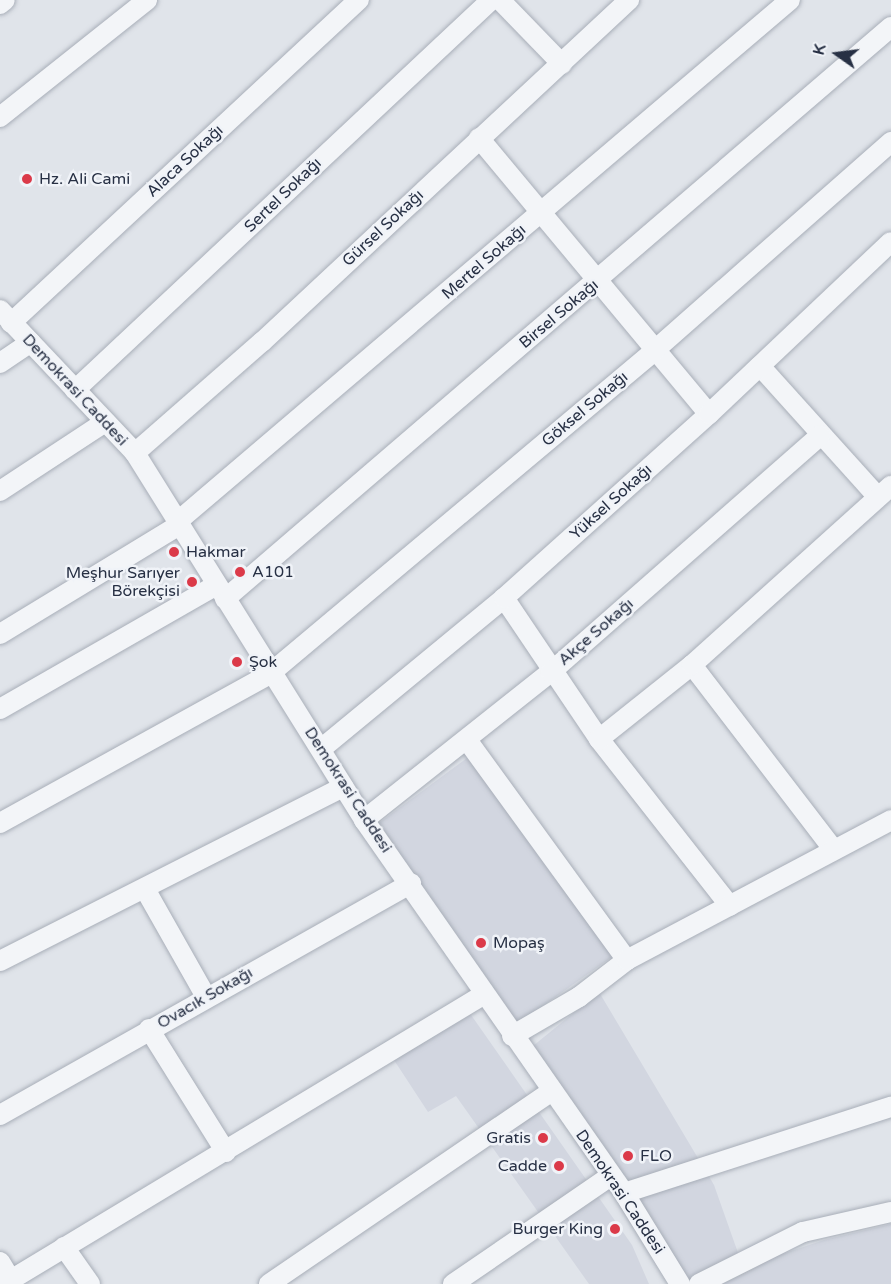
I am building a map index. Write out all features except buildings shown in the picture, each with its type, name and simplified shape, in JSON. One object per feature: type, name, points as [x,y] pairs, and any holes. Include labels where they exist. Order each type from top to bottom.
[{"type":"street","points":[[0,117],[147,0]]},
{"type":"street","name":"Alaca Sokağı","points":[[6,316],[359,0]]},
{"type":"street","name":"Sertel Sokağı","points":[[75,390],[491,0]]},
{"type":"street","points":[[500,0],[562,64]]},
{"type":"street","name":"Gürsel Sokağı","points":[[135,453],[262,342],[629,0]]},
{"type":"street","name":"Mertel Sokağı","points":[[0,634],[178,524],[790,0]]},
{"type":"street","name":"Birsel Sokağı","points":[[0,709],[220,592],[598,282],[891,27]]},
{"type":"street","points":[[479,138],[709,414]]},
{"type":"street","name":"Göksel Sokağı","points":[[0,823],[274,671],[655,350],[891,142]]},
{"type":"street","name":"Yüksel Sokağı","points":[[321,749],[504,598],[709,414],[891,242]]},
{"type":"street","name":"Demokrasi Caddesi","points":[[6,316],[135,453],[220,592],[274,671],[364,820],[411,883],[483,995],[624,1193],[680,1284]]},
{"type":"street","points":[[0,363],[31,342]]},
{"type":"street","points":[[599,739],[692,665],[884,491],[820,436],[760,366]]},
{"type":"street","points":[[0,491],[105,422]]},
{"type":"street","name":"Akçe Sokağı","points":[[364,820],[550,672],[820,436]]},
{"type":"street","points":[[504,598],[550,672],[599,739],[730,906]]},
{"type":"street","points":[[692,665],[833,849]]},
{"type":"street","points":[[467,740],[627,960]]},
{"type":"street","points":[[0,961],[343,787]]},
{"type":"street","points":[[512,1036],[579,997],[627,960],[891,820]]},
{"type":"street","name":"Ovacık Sokağı","points":[[0,1115],[148,1029],[411,883]]},
{"type":"street","points":[[145,889],[206,997]]},
{"type":"street","points":[[0,1262],[7,1282],[483,995]]},
{"type":"street","points":[[148,1029],[226,1152]]},
{"type":"street","points":[[269,1284],[552,1091]]},
{"type":"street","points":[[624,1193],[891,1107]]},
{"type":"street","points":[[453,1284],[610,1176]]},
{"type":"street","points":[[699,1284],[803,1232],[891,1212]]},
{"type":"street","points":[[64,1247],[90,1284]]},
{"type":"shaded area","points":[[467,758],[616,954],[516,1025],[379,823]]},
{"type":"shaded area","points":[[599,992],[714,1185],[743,1267],[824,1240],[891,1224],[891,1284],[691,1284],[533,1046]]},
{"type":"shaded area","points":[[469,1012],[632,1245],[649,1284],[589,1284],[456,1096],[428,1112],[394,1060]]},
{"type":"place","name":"Hz. Ali Cami","points":[[27,179]]},
{"type":"place","name":"Hakmar","points":[[174,552]]},
{"type":"place","name":"A101","points":[[240,572]]},
{"type":"place","name":"Meşhur Sarıyer Börekçisi","points":[[192,582]]},
{"type":"place","name":"Şok","points":[[237,662]]},
{"type":"place","name":"Mopaş","points":[[481,943]]},
{"type":"place","name":"Gratis","points":[[543,1138]]},
{"type":"place","name":"FLO","points":[[628,1156]]},
{"type":"place","name":"Cadde","points":[[559,1166]]},
{"type":"place","name":"Burger King","points":[[615,1229]]}]
